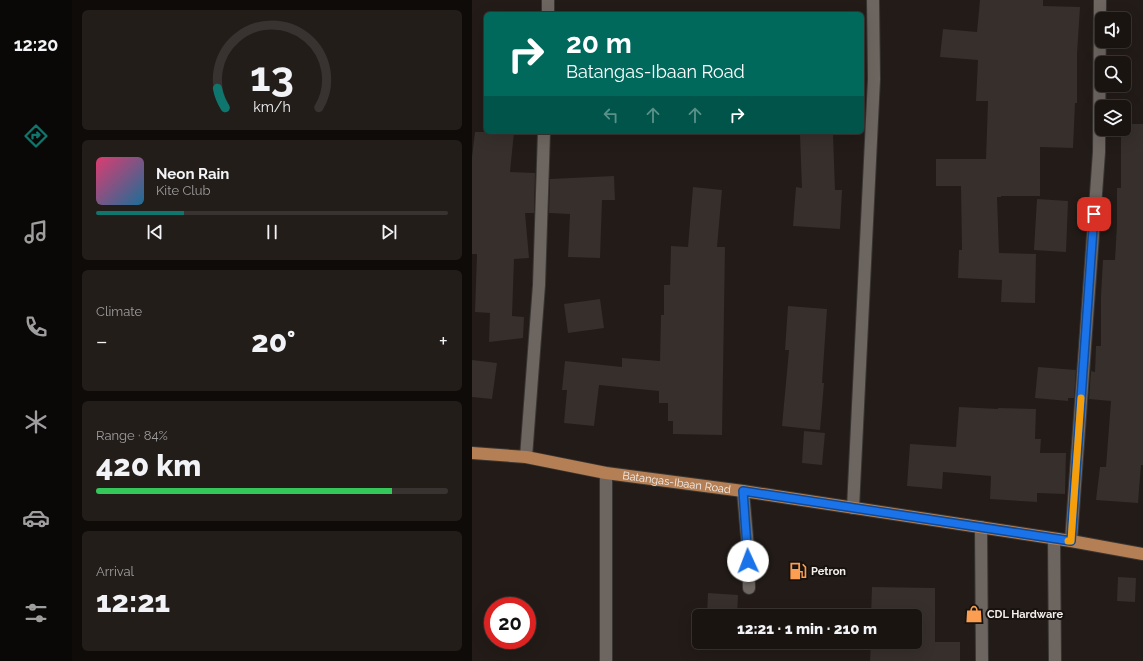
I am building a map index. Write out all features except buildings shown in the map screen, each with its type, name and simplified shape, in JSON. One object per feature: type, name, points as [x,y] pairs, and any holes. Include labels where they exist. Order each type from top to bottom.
[{"type":"main road","name":"Batangas-Ibaan Road","points":[[472,453],[526,457],[606,473],[743,491],[1071,541],[1143,554]]},
{"type":"street","points":[[548,0],[548,12]]},
{"type":"street","points":[[853,508],[874,79],[873,0]]},
{"type":"street","points":[[1071,541],[1099,152],[1100,0]]},
{"type":"street","points":[[526,457],[538,284],[544,134]]},
{"type":"street","points":[[606,473],[606,661]]},
{"type":"street","points":[[743,491],[748,548],[749,588]]},
{"type":"street","points":[[981,527],[982,661]]},
{"type":"street","points":[[1054,539],[1055,661]]},
{"type":"slow traffic","points":[[1068,541],[1071,541],[1081,398]]},
{"type":"place","name":"Petron","points":[[798,571]]},
{"type":"place","name":"CDL Hardware","points":[[974,614]]},
{"type":"route","points":[[748,561],[743,491],[1071,541],[1094,214]]}]
